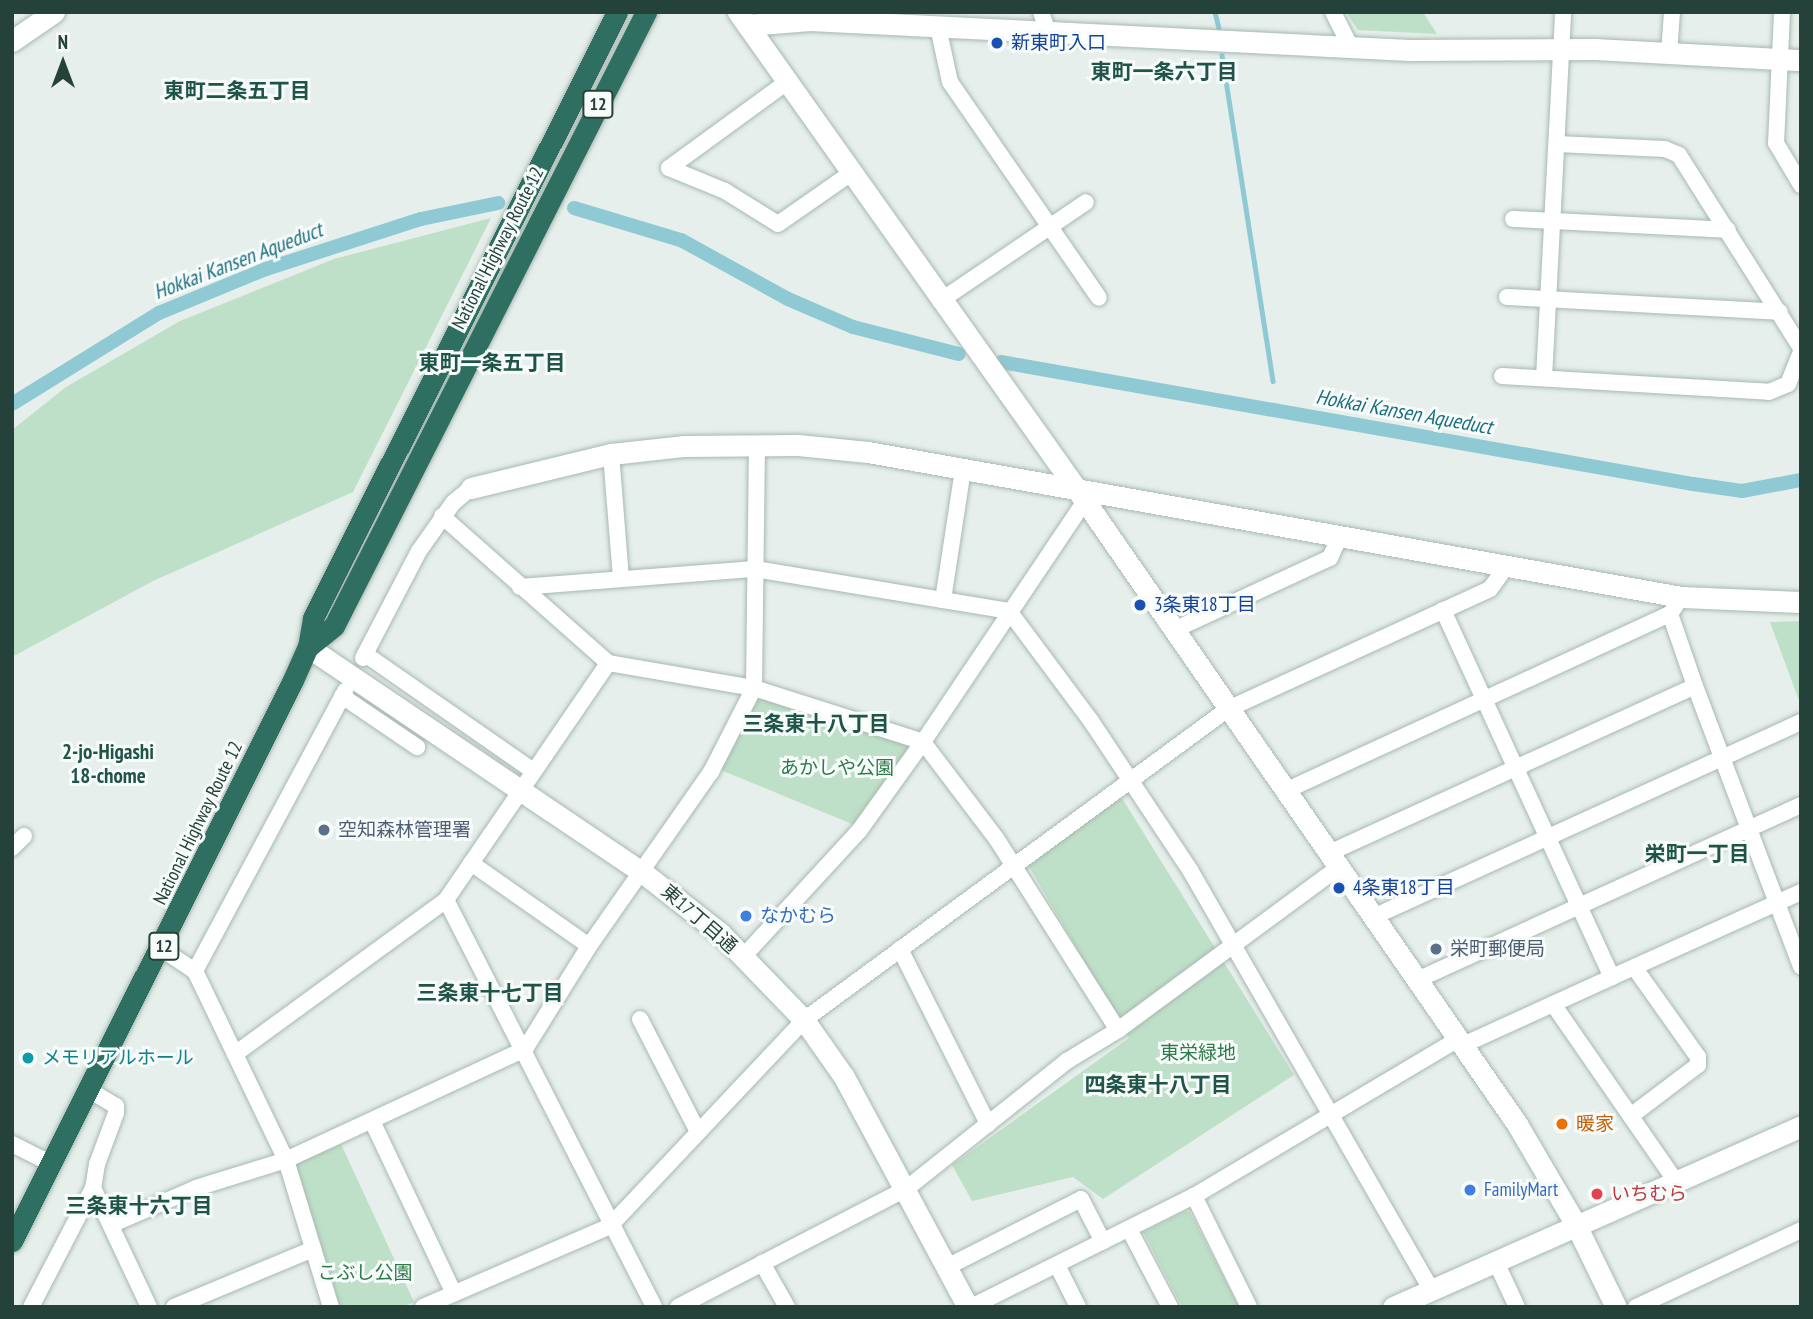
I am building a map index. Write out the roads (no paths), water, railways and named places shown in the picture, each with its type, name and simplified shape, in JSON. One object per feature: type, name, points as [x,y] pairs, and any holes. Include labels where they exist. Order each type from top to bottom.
[{"type":"highway","name":"National Highway Route 12","points":[[12,1241],[162,949],[308,648],[313,618],[617,12]]},
{"type":"highway","name":"National Highway Route 12","points":[[308,648],[334,626],[417,456],[646,12]]},
{"type":"street","points":[[12,41],[54,12]]},
{"type":"street","points":[[1333,12],[1351,48]]},
{"type":"street","points":[[1670,54],[1672,12]]},
{"type":"street","points":[[1782,12],[1776,143],[1801,185]]},
{"type":"street","points":[[1544,378],[1563,49],[1561,14]]},
{"type":"street","points":[[742,19],[843,17],[938,27],[1044,22],[1351,48],[1563,49],[1801,60]]},
{"type":"street","points":[[742,19],[940,301],[1081,495],[1523,1133],[1576,1225],[1615,1307]]},
{"type":"street","points":[[938,27],[950,82],[1099,298]]},
{"type":"street","points":[[787,82],[669,168],[725,191],[778,224],[850,173]]},
{"type":"street","points":[[1502,376],[1769,392],[1788,384],[1801,349],[1679,155],[1665,149],[1557,144]]},
{"type":"street","points":[[940,301],[1086,202]]},
{"type":"street","points":[[1513,219],[1728,230]]},
{"type":"street","points":[[1507,297],[1780,312]]},
{"type":"street","points":[[113,1224],[196,1188],[286,1160],[525,1049],[589,946],[711,772],[754,688],[757,444]]},
{"type":"street","points":[[532,770],[364,656],[442,516],[471,488],[611,454],[683,446],[757,444],[868,452],[963,469],[1081,495],[1506,567],[1675,605],[1801,602]]},
{"type":"street","points":[[611,454],[621,579]]},
{"type":"street","points":[[943,600],[963,469]]},
{"type":"street","points":[[743,957],[859,831],[923,742],[1081,495]]},
{"type":"street","points":[[442,516],[608,663],[754,688],[923,742],[1013,866],[1118,1030]]},
{"type":"street","points":[[1174,630],[1330,558],[1339,538]]},
{"type":"street","points":[[423,1307],[610,1227],[804,1020],[1228,709],[1490,589],[1506,567]]},
{"type":"street","points":[[520,587],[755,569],[1009,611],[1131,782],[1234,947],[1431,1289]]},
{"type":"street","points":[[1675,605],[1695,686],[1801,967]]},
{"type":"street","points":[[1284,791],[1483,700],[1675,605]]},
{"type":"street","points":[[1443,610],[1612,977]]},
{"type":"street","name":"東17丁目通","points":[[308,648],[642,872],[743,957],[804,1020],[844,1077],[969,1307]]},
{"type":"street","points":[[235,1054],[446,900],[519,788],[608,663]]},
{"type":"street","points":[[678,1307],[906,1189],[1067,1061],[1118,1030],[1234,947],[1333,860],[1514,769],[1695,686]]},
{"type":"street","points":[[195,971],[344,693],[416,747]]},
{"type":"street","points":[[1373,917],[1801,722]]},
{"type":"street","points":[[1418,980],[1580,909],[1801,805]]},
{"type":"street","points":[[12,848],[24,836]]},
{"type":"street","points":[[471,863],[589,946]]},
{"type":"street","points":[[969,1307],[1195,1196],[1331,1114],[1460,1042],[1553,1004],[1801,892]]},
{"type":"street","points":[[446,900],[525,1049],[651,1306]]},
{"type":"street","points":[[162,949],[195,971],[286,1160],[331,1307]]},
{"type":"street","points":[[900,949],[988,1124]]},
{"type":"street","points":[[1632,1115],[1698,1065],[1698,1057],[1634,967]]},
{"type":"street","points":[[1553,1004],[1677,1183]]},
{"type":"street","points":[[639,1019],[698,1132]]},
{"type":"street","points":[[31,1307],[93,1188],[97,1164],[116,1113],[116,1106],[89,1090]]},
{"type":"street","points":[[372,1121],[454,1294]]},
{"type":"street","points":[[1393,1307],[1801,1126]]},
{"type":"street","points":[[12,1144],[52,1164]]},
{"type":"street","points":[[93,1188],[113,1224],[149,1307]]},
{"type":"street","points":[[1195,1196],[1249,1307]]},
{"type":"street","points":[[947,1267],[1081,1199],[1103,1242]]},
{"type":"street","points":[[1129,1228],[1170,1307]]},
{"type":"street","points":[[1636,1307],[1801,1230]]},
{"type":"street","points":[[174,1307],[313,1249]]},
{"type":"street","points":[[1496,1262],[1517,1307]]},
{"type":"street","points":[[762,1263],[786,1307]]},
{"type":"street","points":[[1057,1265],[1078,1307]]},
{"type":"waterway","points":[[1215,12],[1219,28]]},
{"type":"waterway","points":[[1222,55],[1273,381]]},
{"type":"waterway","name":"Hokkai Kansen Aqueduct","points":[[12,404],[159,313],[266,269],[421,219],[498,203]]},
{"type":"waterway","name":"Hokkai Kansen Aqueduct","points":[[574,208],[681,240],[788,299],[853,327],[959,354]]},
{"type":"waterway","name":"Hokkai Kansen Aqueduct","points":[[1001,362],[1693,484],[1742,491],[1801,480]]},
{"type":"place","name":"新東町入口","points":[[997,43]]},
{"type":"place","name":"3条東18丁目","points":[[1140,605]]},
{"type":"place","name":"空知森林管理署","points":[[324,830]]},
{"type":"place","name":"4条東18丁目","points":[[1339,888]]},
{"type":"place","name":"なかむら","points":[[746,916]]},
{"type":"place","name":"栄町郵便局","points":[[1436,949]]},
{"type":"place","name":"メモリアルホール","points":[[28,1058]]},
{"type":"place","name":"暖家","points":[[1562,1124]]},
{"type":"place","name":"FamilyMart","points":[[1470,1190]]},
{"type":"place","name":"いちむら","points":[[1597,1194]]},
{"type":"district","name":"東町一条六丁目","points":[[1164,72]]},
{"type":"district","name":"東町二条五丁目","points":[[237,91]]},
{"type":"district","name":"東町一条五丁目","points":[[492,363]]},
{"type":"district","name":"三条東十八丁目","points":[[816,724]]},
{"type":"district","name":"2-jo-Higashi 18-chome","points":[[108,764]]},
{"type":"district","name":"栄町一丁目","points":[[1697,854]]},
{"type":"district","name":"三条東十七丁目","points":[[490,993]]},
{"type":"district","name":"四条東十八丁目","points":[[1158,1085]]},
{"type":"district","name":"三条東十六丁目","points":[[139,1206]]},
{"type":"park label","name":"あかしや公園","points":[[837,768]]},
{"type":"park label","name":"東栄緑地","points":[[1198,1053]]},
{"type":"park label","name":"こぶし公園","points":[[365,1273]]}]
